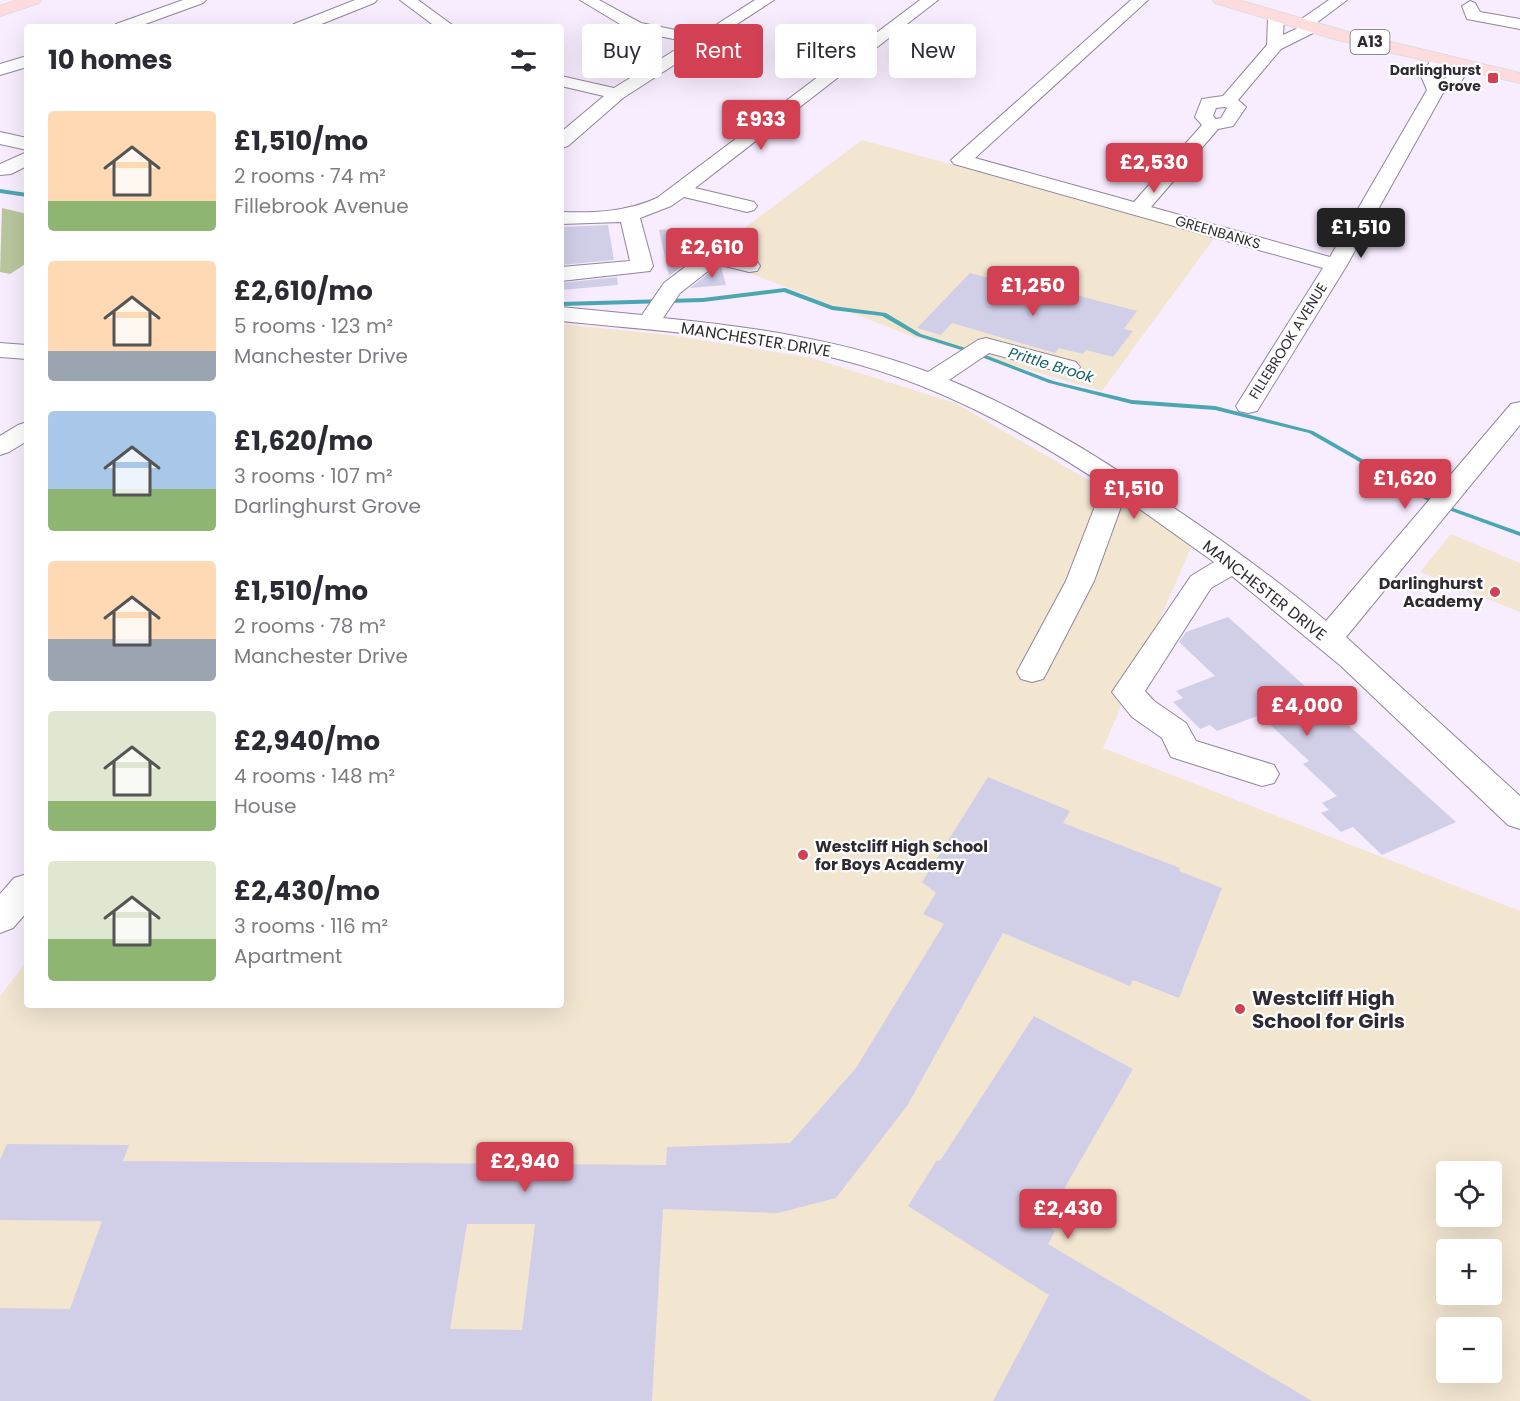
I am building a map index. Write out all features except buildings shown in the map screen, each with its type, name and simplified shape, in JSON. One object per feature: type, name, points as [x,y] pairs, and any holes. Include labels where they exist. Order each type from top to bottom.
[{"type":"main road","points":[[0,11],[33,0]]},
{"type":"main road","name":"A13","points":[[1221,0],[1276,18],[1463,65],[1518,74]]},
{"type":"street","points":[[130,24],[198,0]]},
{"type":"street","points":[[308,24],[369,0]]},
{"type":"street","points":[[408,0],[443,24]]},
{"type":"street","points":[[588,0],[636,27],[674,34]]},
{"type":"street","points":[[728,24],[766,0]]},
{"type":"street","points":[[564,218],[594,219],[629,215],[654,207],[681,190],[930,0]]},
{"type":"street","name":"GREENBANKS","points":[[1140,0],[961,160],[1336,265]]},
{"type":"street","points":[[1138,210],[1212,125],[1227,122],[1237,107],[1228,101],[1275,46],[1307,26],[1339,0]]},
{"type":"street","points":[[1454,17],[1472,11],[1520,24]]},
{"type":"street","points":[[1275,46],[1276,18]]},
{"type":"street","points":[[564,139],[617,94],[674,58]]},
{"type":"street","name":"FILLEBROOK AVENUE","points":[[1436,90],[1430,76],[1440,59]]},
{"type":"street","points":[[0,70],[24,62]]},
{"type":"street","name":"FILLEBROOK AVENUE","points":[[1248,406],[1336,265],[1436,90],[1453,81],[1463,65]]},
{"type":"street","points":[[564,82],[617,94]]},
{"type":"street","points":[[4,170],[24,160]]},
{"type":"street","points":[[681,190],[747,206]]},
{"type":"street","points":[[564,274],[642,266],[629,215]]},
{"type":"street","points":[[657,308],[714,256],[749,266]]},
{"type":"street","name":"MANCHESTER DRIVE","points":[[564,315],[657,308],[748,335],[802,344],[867,360],[931,381],[979,401],[1023,424],[1127,487],[1234,563],[1328,638],[1520,816]]},
{"type":"street","points":[[931,381],[986,345],[1068,367]]},
{"type":"street","points":[[0,350],[24,352]]},
{"type":"street","points":[[1328,638],[1519,413]]},
{"type":"street","points":[[0,447],[24,432]]},
{"type":"street","points":[[1032,672],[1080,581],[1110,501],[1127,487]]},
{"type":"street","points":[[1234,563],[1201,582],[1128,692],[1143,708],[1175,731],[1183,749],[1262,774]]},
{"type":"street","points":[[0,918],[24,891]]},
{"type":"shaded area","points":[[862,140],[1215,237],[1102,391],[911,336],[747,272],[760,262],[718,248]]},
{"type":"shaded area","name":"Westcliff High School for Boys Academy","points":[[564,324],[669,335],[812,358],[955,403],[1194,541],[1103,748],[1520,911],[1520,1401],[0,1401],[0,996],[24,965],[24,1008],[564,1008]]},
{"type":"shaded area","name":"Darlinghurst Academy","points":[[1451,534],[1520,563],[1520,612],[1420,572]]},
{"type":"green space","points":[[2,208],[24,213],[24,265],[10,274],[0,272]]},
{"type":"waterway","name":"Prittle Brook","points":[[0,191],[24,195]]},
{"type":"waterway","name":"Prittle Brook","points":[[564,304],[703,300],[785,290],[832,308],[884,314],[919,335],[973,352],[1051,382],[1132,402],[1215,408],[1311,432],[1437,504],[1520,534]]},
{"type":"place","name":"Darlinghurst Grove","points":[[1493,78]]},
{"type":"place","name":"Darlinghurst Academy","points":[[1495,592]]},
{"type":"place","name":"Westcliff High School for Boys Academy","points":[[803,855]]},
{"type":"place","name":"Westcliff High School for Girls","points":[[1240,1009]]}]
